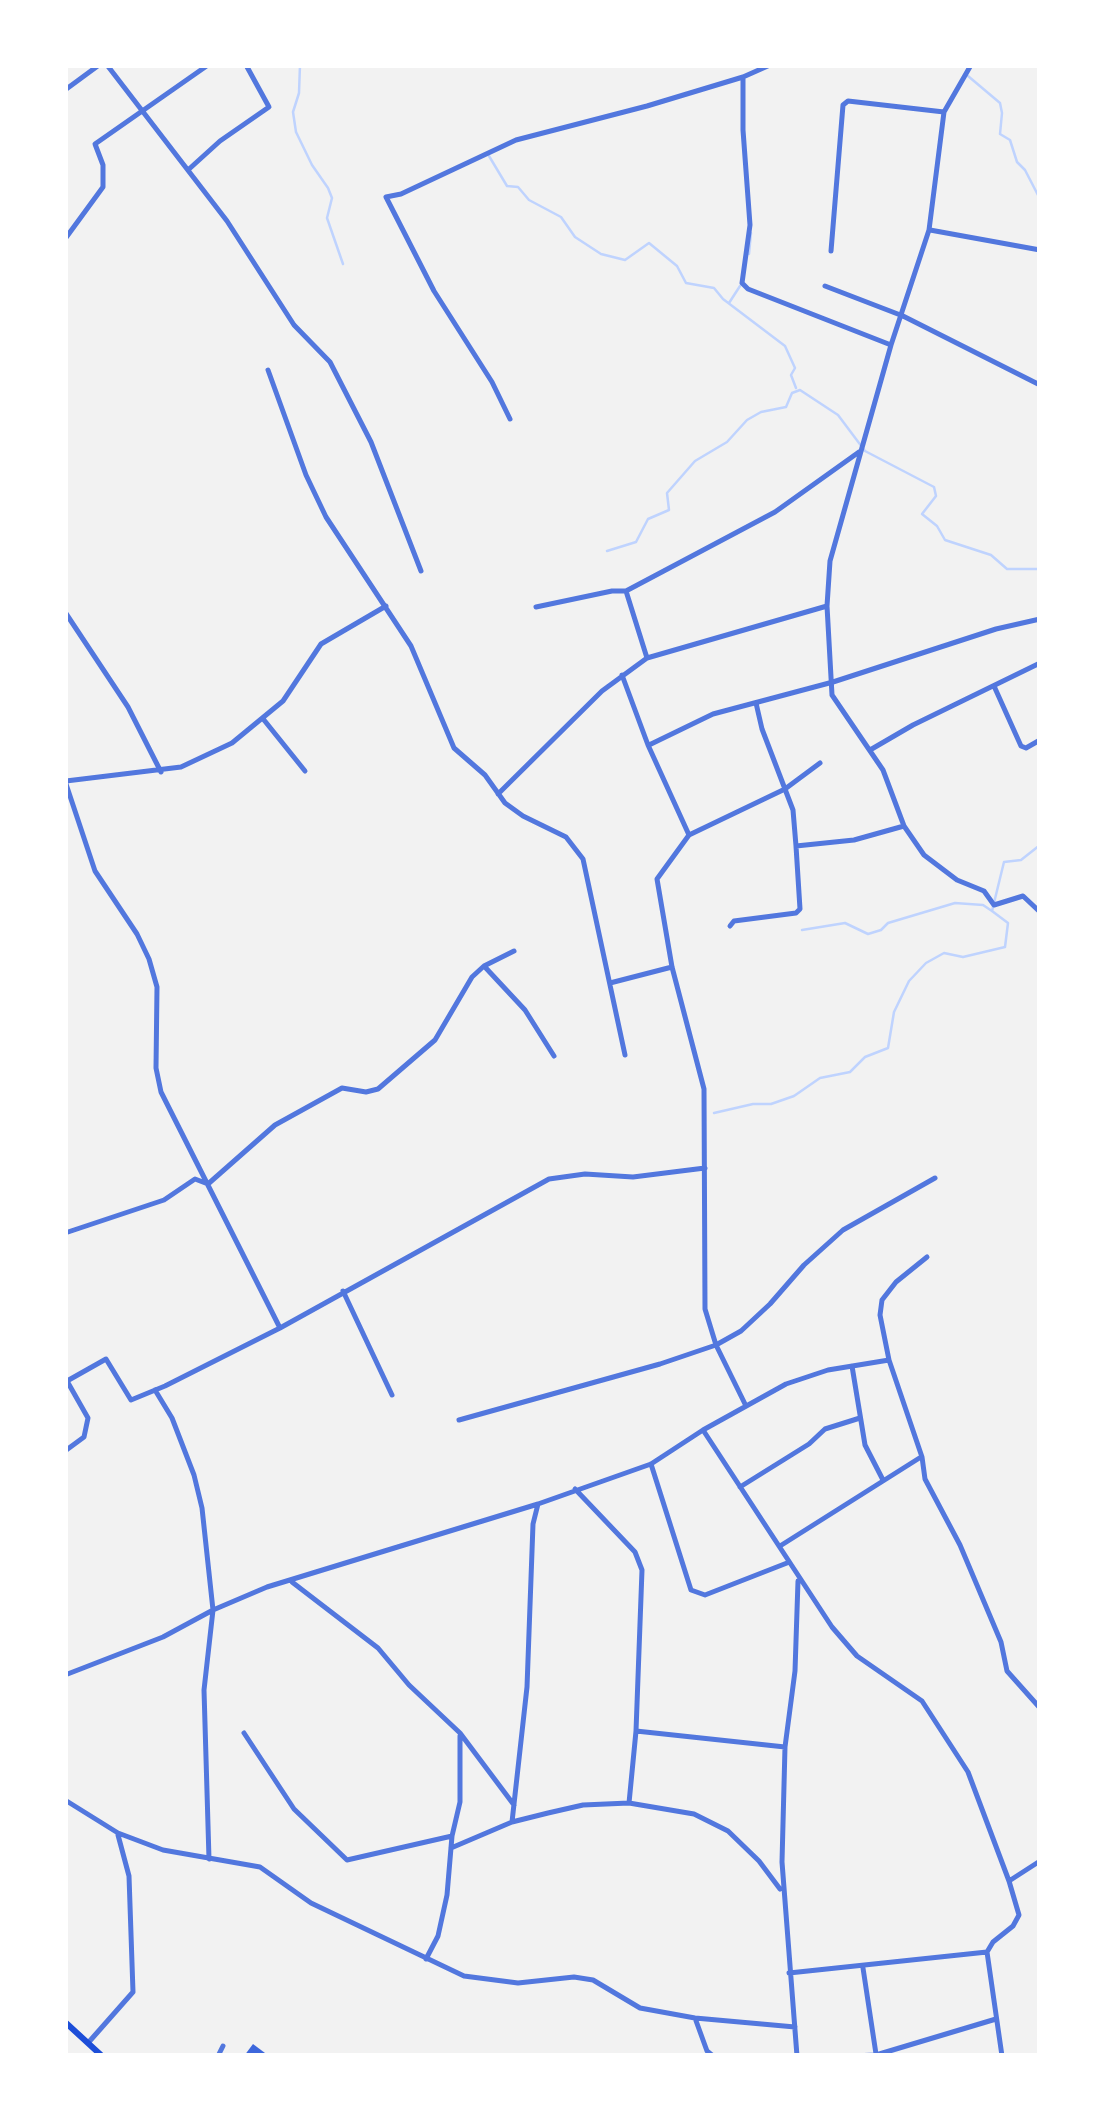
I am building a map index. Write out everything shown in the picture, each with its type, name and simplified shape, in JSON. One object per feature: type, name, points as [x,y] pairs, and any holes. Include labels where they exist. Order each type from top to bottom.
[{"type":"main road","points":[[65,2022],[102,2056]]},
{"type":"street","points":[[65,90],[99,65]]},
{"type":"street","points":[[108,65],[227,222],[294,326],[330,362],[370,442],[421,571]]},
{"type":"street","points":[[65,239],[103,187],[102,165],[95,144],[208,65]]},
{"type":"street","points":[[188,170],[220,141],[269,107],[246,65]]},
{"type":"street","points":[[510,418],[434,291],[386,197],[401,194],[516,140],[602,119],[743,77],[770,65]]},
{"type":"street","points":[[970,65],[944,112],[929,230],[891,345],[830,561],[827,606],[832,695],[883,770],[904,826],[930,861],[956,880],[984,891],[994,905],[1022,896],[1040,912]]},
{"type":"street","points":[[743,77],[742,130],[750,225],[742,283],[748,289],[891,345]]},
{"type":"street","points":[[831,251],[843,105],[848,102],[944,112]]},
{"type":"street","points":[[929,230],[1040,250]]},
{"type":"street","points":[[824,286],[902,316],[1040,385]]},
{"type":"street","points":[[268,370],[326,518],[411,646],[454,748],[485,774],[498,794],[523,816],[566,837],[577,848],[586,867],[626,1055]]},
{"type":"street","points":[[536,607],[626,591],[775,512],[862,450]]},
{"type":"street","points":[[626,591],[647,658]]},
{"type":"street","points":[[280,1328],[161,1092],[156,1068],[157,987],[149,959],[137,934],[94,871],[65,782],[181,768],[232,743],[283,701],[321,644],[386,606]]},
{"type":"street","points":[[498,794],[622,675],[647,658],[827,606]]},
{"type":"street","points":[[65,612],[128,707],[161,772]]},
{"type":"street","points":[[648,745],[713,714],[834,682],[1040,618]]},
{"type":"street","points":[[870,750],[1040,663]]},
{"type":"street","points":[[622,675],[648,745],[689,835]]},
{"type":"street","points":[[994,686],[1021,746],[1026,748],[1040,740]]},
{"type":"street","points":[[730,926],[734,920],[796,913],[800,909],[793,810],[762,730],[756,703]]},
{"type":"street","points":[[264,720],[306,771]]},
{"type":"street","points":[[746,1406],[716,1345],[706,1309],[704,1089],[672,967],[657,879],[689,835],[785,790],[820,763]]},
{"type":"street","points":[[796,846],[854,840],[904,826]]},
{"type":"street","points":[[208,1184],[275,1124],[342,1088],[372,1092],[398,1075],[435,1040],[472,977],[484,966],[514,952]]},
{"type":"street","points":[[484,966],[525,1010],[554,1056]]},
{"type":"street","points":[[610,983],[672,967]]},
{"type":"street","points":[[65,1451],[84,1437],[88,1418],[68,1380],[106,1359],[130,1400],[280,1328],[549,1179],[585,1174],[633,1177],[705,1168]]},
{"type":"street","points":[[459,1420],[716,1345],[741,1330],[770,1304],[842,1230],[935,1178]]},
{"type":"street","points":[[65,1233],[164,1200],[195,1179],[208,1184]]},
{"type":"street","points":[[926,1257],[896,1282],[882,1300],[880,1315],[889,1360],[922,1457],[925,1479],[960,1545],[1001,1642],[1007,1671],[1040,1708]]},
{"type":"street","points":[[343,1291],[392,1395]]},
{"type":"street","points":[[65,1674],[163,1637],[213,1610],[267,1588],[538,1504],[651,1464],[786,1384],[828,1370],[889,1360]]},
{"type":"street","points":[[852,1366],[864,1445],[882,1480]]},
{"type":"street","points":[[156,1390],[172,1418],[202,1508],[213,1610],[204,1690],[210,1859]]},
{"type":"street","points":[[740,1486],[810,1444],[825,1430],[860,1418]]},
{"type":"street","points":[[703,1430],[798,1578],[856,1656],[922,1701],[968,1772],[1010,1881],[1018,1915],[1013,1926],[987,1952],[1002,2056]]},
{"type":"street","points":[[780,1546],[922,1457]]},
{"type":"street","points":[[651,1464],[692,1590],[705,1594],[788,1562]]},
{"type":"street","points":[[575,1489],[634,1552],[642,1570],[636,1732],[629,1803]]},
{"type":"street","points":[[512,1822],[531,1628],[533,1524],[538,1504]]},
{"type":"street","points":[[797,2056],[782,1891],[785,1747],[795,1671],[798,1578]]},
{"type":"street","points":[[292,1582],[378,1648],[460,1734],[515,1806]]},
{"type":"street","points":[[636,1732],[785,1747]]},
{"type":"street","points":[[244,1733],[294,1809],[347,1860],[452,1836]]},
{"type":"street","points":[[426,1959],[444,1915],[460,1790],[460,1734]]},
{"type":"street","points":[[65,1800],[118,1834],[163,1850],[260,1867],[311,1902],[464,1976],[518,1983],[574,1977],[593,1980],[640,2008],[795,2028]]},
{"type":"street","points":[[451,1848],[512,1822],[583,1805],[629,1803],[694,1814],[728,1831],[782,1891]]},
{"type":"street","points":[[88,2044],[132,1992],[129,1876],[118,1834]]},
{"type":"street","points":[[1010,1881],[1040,1862]]},
{"type":"street","points":[[789,1974],[987,1952]]},
{"type":"street","points":[[863,1968],[876,2056]]},
{"type":"street","points":[[695,2018],[712,2056]]},
{"type":"street","points":[[852,2056],[876,2056],[996,2019]]},
{"type":"street","points":[[218,2056],[223,2046]]},
{"type":"building","points":[[253,2044],[269,2056],[244,2056]]},
{"type":"waterway","points":[[300,65],[299,93],[293,112],[296,132],[332,198],[327,218],[343,264]]},
{"type":"waterway","points":[[968,76],[1000,103],[1000,134],[1010,140],[1017,162],[1040,199]]},
{"type":"waterway","points":[[489,156],[507,186],[518,187],[529,200],[561,217],[575,237],[601,254],[625,260],[649,243],[677,266],[686,283],[714,288],[785,346],[795,368],[791,375],[796,388]]},
{"type":"waterway","points":[[749,254],[751,233]]},
{"type":"waterway","points":[[729,303],[740,286]]},
{"type":"waterway","points":[[607,551],[636,542],[648,519],[669,510],[667,493],[695,461],[727,442],[747,420],[761,412],[786,407],[792,393],[800,390],[838,415],[865,451],[934,487],[936,496],[922,514],[937,526],[945,540],[991,555],[1007,569],[1040,569]]},
{"type":"waterway","points":[[802,930],[845,923],[868,934],[888,923],[955,903],[983,905],[992,911],[1004,862],[1021,860],[1040,845]]},
{"type":"waterway","points":[[714,1113],[771,1104],[794,1096],[820,1078],[850,1072],[865,1057],[888,1048],[894,1012],[909,981],[926,963],[944,953],[963,957],[1005,947],[1008,923],[992,911]]}]
